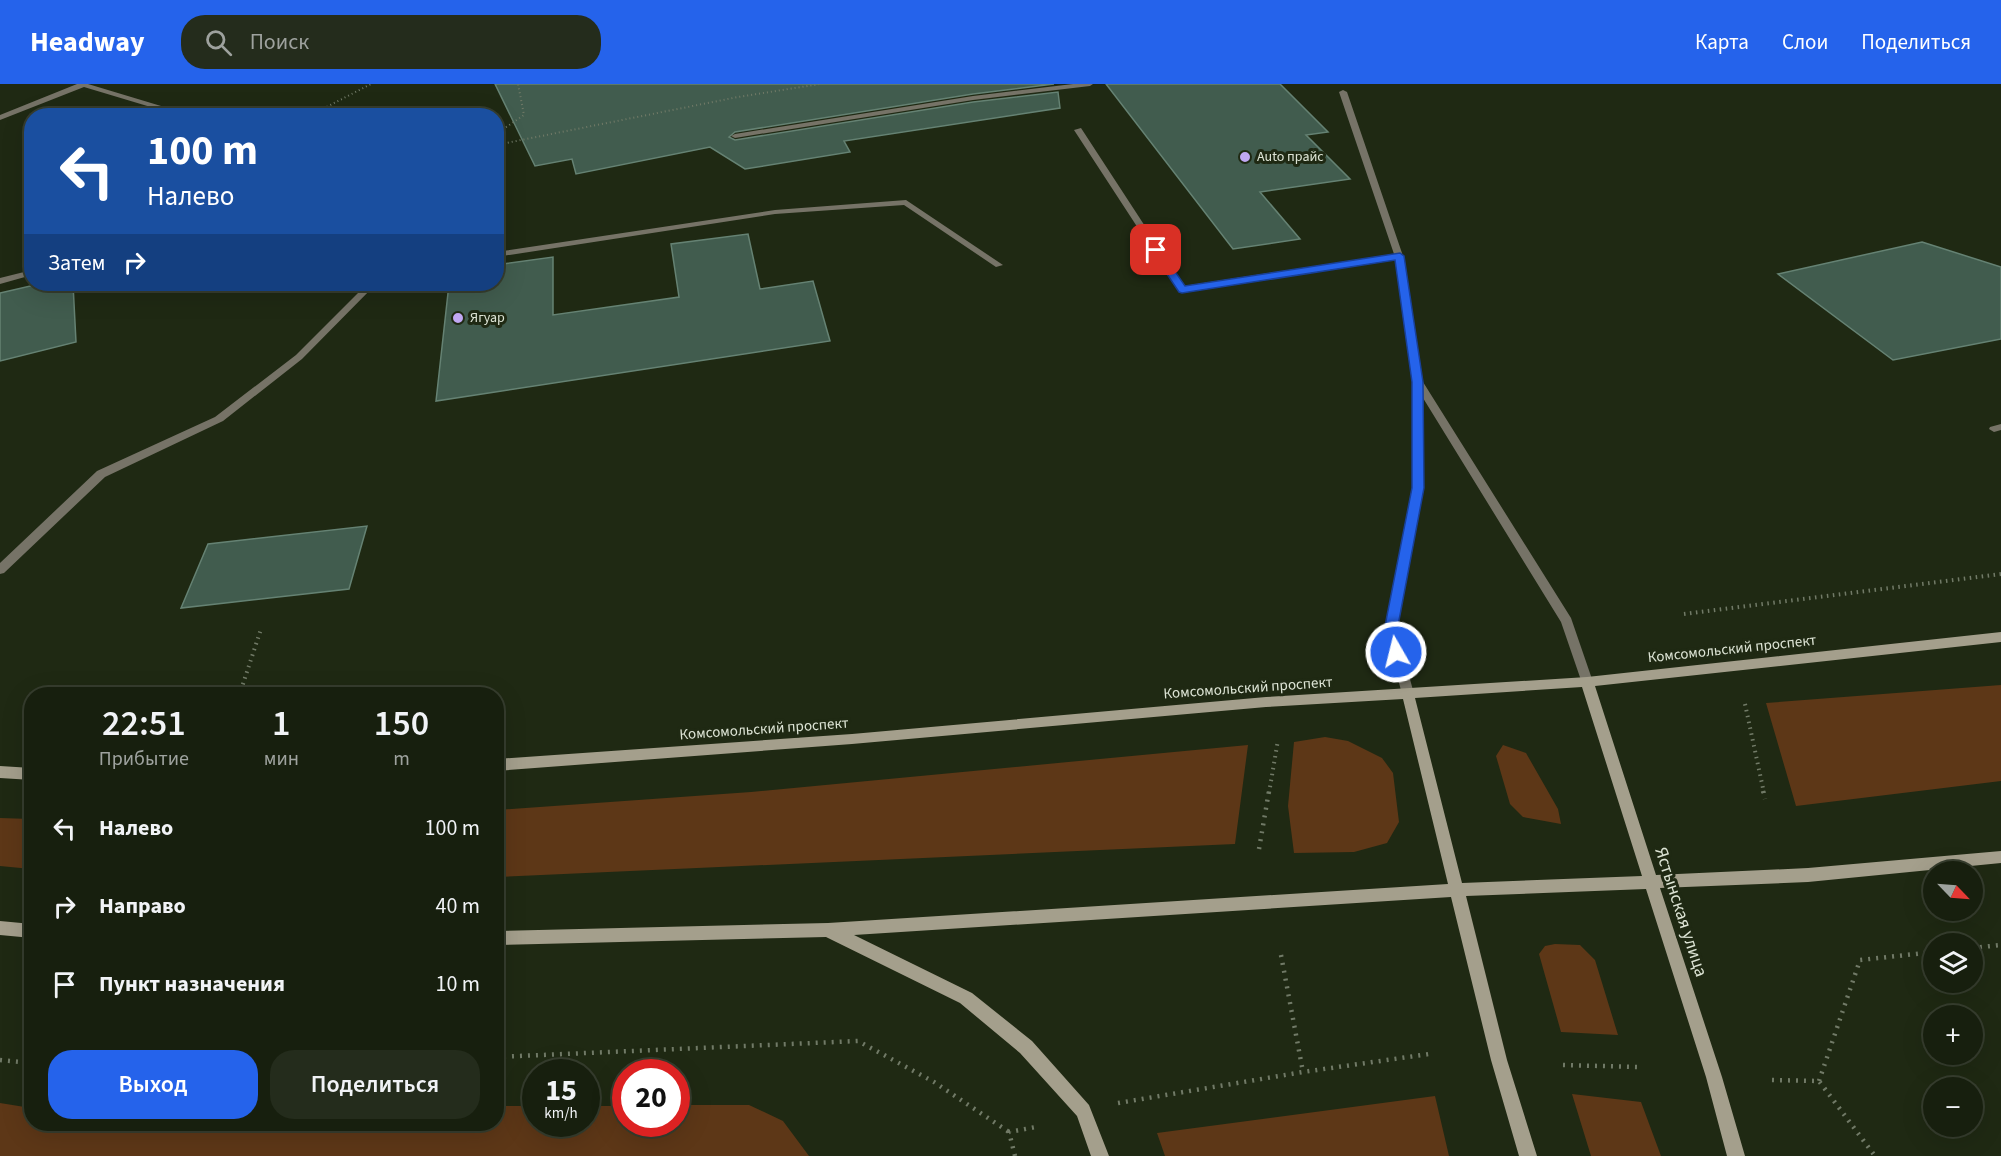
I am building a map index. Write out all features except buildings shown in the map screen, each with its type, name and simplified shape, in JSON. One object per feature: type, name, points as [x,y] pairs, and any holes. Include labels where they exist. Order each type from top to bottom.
[{"type":"main road","name":"Комсомольский проспект","points":[[504,764],[852,739],[1266,702],[1587,682],[2001,638]]},
{"type":"main road","name":"Ястынская улица","points":[[1587,682],[1736,1156]]},
{"type":"main road","points":[[1408,694],[1499,1059],[1528,1156]]},
{"type":"main road","points":[[0,772],[24,774]]},
{"type":"main road","points":[[504,938],[828,930],[1457,890],[1808,875],[2001,857]]},
{"type":"main road","points":[[0,928],[24,930]]},
{"type":"main road","points":[[828,930],[966,998],[1026,1047],[1083,1111],[1100,1156]]},
{"type":"lane","points":[[24,108],[82,84],[164,108]]},
{"type":"lane","points":[[735,136],[962,100],[1090,84]]},
{"type":"lane","points":[[1343,92],[1400,256],[1418,382],[1418,488],[1390,631],[1408,694]]},
{"type":"lane","points":[[0,118],[24,108]]},
{"type":"lane","points":[[1077,130],[1182,290],[1400,256]]},
{"type":"lane","points":[[504,254],[775,212],[906,202],[999,265]]},
{"type":"lane","points":[[0,281],[24,274]]},
{"type":"lane","points":[[0,570],[102,474],[219,419],[299,357],[365,291]]},
{"type":"lane","points":[[1418,382],[1567,621],[1587,682]]},
{"type":"path","points":[[324,108],[371,84]]},
{"type":"path","points":[[504,129],[524,115],[518,84]]},
{"type":"path","points":[[504,143],[738,97],[820,84]]},
{"type":"path","points":[[1684,614],[2001,574]]},
{"type":"path","points":[[242,687],[261,628]]},
{"type":"path","points":[[1745,704],[1766,799]]},
{"type":"path","points":[[1259,849],[1278,740]]},
{"type":"path","points":[[1983,947],[2001,945]]},
{"type":"path","points":[[1819,1081],[1860,960],[1923,953]]},
{"type":"path","points":[[1281,955],[1303,1072]]},
{"type":"path","points":[[504,1057],[858,1041],[934,1082],[1009,1132],[1015,1156]]},
{"type":"path","points":[[1114,1104],[1303,1072],[1430,1054]]},
{"type":"path","points":[[0,1060],[24,1062]]},
{"type":"path","points":[[1563,1065],[1638,1067]]},
{"type":"path","points":[[1772,1080],[1819,1081]]},
{"type":"path","points":[[1819,1081],[1875,1156]]},
{"type":"path","points":[[1009,1132],[1036,1126]]},
{"type":"shaded area","points":[[2001,685],[2001,781],[1796,806],[1766,703]]},
{"type":"shaded area","points":[[1325,737],[1348,741],[1382,758],[1393,773],[1399,822],[1387,843],[1354,852],[1294,853],[1288,806],[1294,742]]},
{"type":"shaded area","points":[[1248,745],[1235,844],[504,877],[504,810],[751,792]]},
{"type":"shaded area","points":[[1503,745],[1526,753],[1558,809],[1561,824],[1523,817],[1510,804],[1496,756]]},
{"type":"shaded area","points":[[0,818],[24,819],[24,868],[0,866]]},
{"type":"shaded area","points":[[1580,945],[1595,960],[1618,1035],[1561,1032],[1539,954],[1545,946]]},
{"type":"shaded area","points":[[1572,1094],[1641,1102],[1661,1156],[1591,1156]]},
{"type":"shaded area","points":[[1435,1096],[1449,1156],[1165,1156],[1157,1133]]},
{"type":"shaded area","points":[[0,1103],[24,1107],[24,1131],[504,1131],[504,1106],[522,1106],[522,1137],[600,1137],[600,1106],[612,1106],[612,1137],[690,1137],[690,1105],[749,1105],[783,1121],[809,1156],[0,1156]]},
{"type":"place","name":"Auto прайс","points":[[1245,157]]},
{"type":"place","name":"Ягуар","points":[[458,318]]},
{"type":"route","points":[[1156,250],[1182,290],[1400,256],[1418,382],[1418,488],[1390,631],[1396,652]]}]
